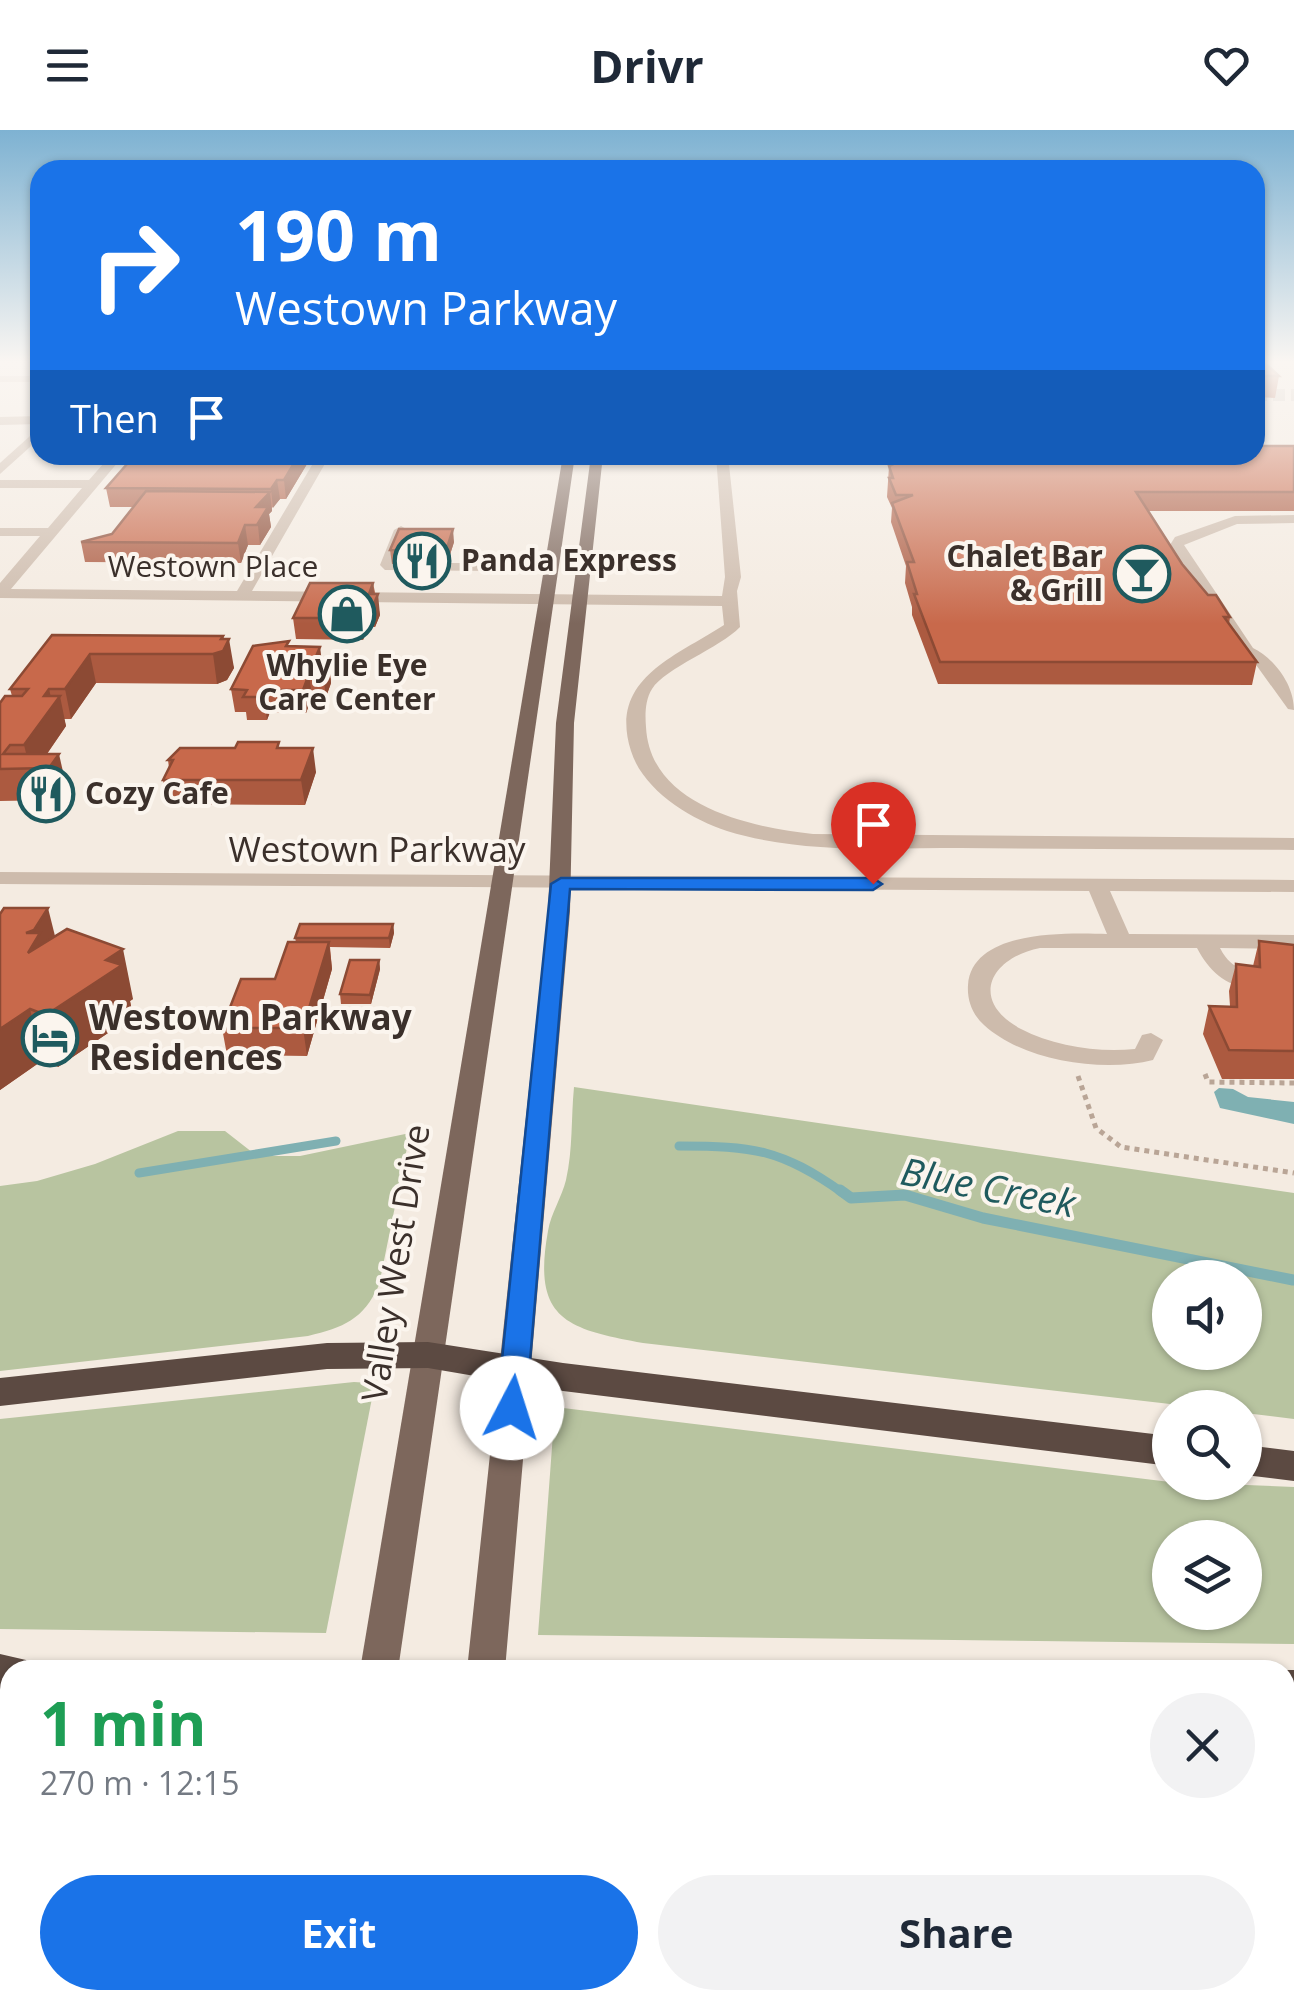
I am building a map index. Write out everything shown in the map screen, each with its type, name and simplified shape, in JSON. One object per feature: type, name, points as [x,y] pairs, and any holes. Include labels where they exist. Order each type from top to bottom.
[{"type":"highway","points":[[0,1392],[327,1356],[428,1355],[1152,1449]]},
{"type":"highway","points":[[1262,1462],[1294,1466]]},
{"type":"main road","name":"Valley West Drive","points":[[381,1660],[566,465]]},
{"type":"main road","points":[[487,1660],[561,884],[565,723],[596,465]]},
{"type":"street","points":[[0,470],[21,449]]},
{"type":"street","points":[[0,592],[108,465]]},
{"type":"street","points":[[242,594],[318,465]]},
{"type":"street","points":[[723,465],[733,578],[732,627],[650,680],[640,689],[638,699],[638,748],[642,756],[670,789],[712,817],[734,826],[816,839],[1294,844]]},
{"type":"street","points":[[0,484],[90,484]]},
{"type":"street","points":[[1294,519],[1229,521],[1180,540],[1177,546],[1247,650],[1260,658],[1294,705]]},
{"type":"street","points":[[401,530],[386,571],[492,567]]},
{"type":"street","points":[[0,532],[50,532]]},
{"type":"street","points":[[580,606],[606,590],[730,596]]},
{"type":"street","name":"Westown Place","points":[[0,592],[546,596],[580,606]]},
{"type":"street","points":[[580,606],[730,596]]},
{"type":"street","points":[[1273,675],[1294,675]]},
{"type":"street","name":"Westown Parkway","points":[[0,878],[1294,886]]},
{"type":"street","points":[[1097,885],[1118,948]]},
{"type":"street","points":[[1204,941],[1221,971],[1253,981]]},
{"type":"street","points":[[1151,1040],[1144,1055],[1129,1058],[1071,1054],[1020,1037],[992,1017],[979,994],[982,973],[999,955],[1029,944],[1118,948],[1204,941],[1294,942]]},
{"type":"path","points":[[1071,1054],[1093,1122],[1111,1142],[1137,1150],[1294,1174]]},
{"type":"path","points":[[1205,1074],[1208,1082],[1294,1083]]},
{"type":"green space","points":[[574,1087],[1294,1193],[1294,1419],[1262,1415],[1262,1390],[1152,1390],[1152,1402],[643,1343],[593,1332],[561,1315],[545,1284],[549,1224],[564,1186]]},
{"type":"green space","points":[[178,1131],[225,1131],[257,1156],[300,1156],[410,1133],[379,1285],[373,1297],[351,1320],[308,1336],[0,1371],[0,1186],[37,1181],[95,1164]]},
{"type":"green space","points":[[369,1383],[373,1393],[326,1633],[0,1629],[0,1419]]},
{"type":"green space","points":[[555,1407],[1152,1480],[1152,1500],[1262,1500],[1262,1486],[1294,1487],[1294,1644],[538,1635]]},
{"type":"water","points":[[1219,1088],[1233,1089],[1248,1097],[1294,1102],[1294,1124],[1220,1108],[1214,1092]]},
{"type":"building","points":[[1265,449],[1294,449],[1294,492],[1136,492],[1182,564],[1208,595],[1216,595],[1230,617],[1224,617],[1257,662],[940,662],[914,594],[907,562],[914,562],[892,503],[913,495],[896,495],[889,466],[1265,465]]},
{"type":"building","points":[[126,465],[293,465],[284,480],[277,480],[271,489],[106,488]]},
{"type":"building","points":[[146,491],[270,492],[256,507],[268,507],[257,525],[245,525],[238,543],[81,542],[112,534]]},
{"type":"building","points":[[399,529],[453,529],[446,551],[390,550]]},
{"type":"building","points":[[310,583],[373,583],[369,594],[378,594],[361,618],[293,618]]},
{"type":"building","points":[[52,635],[229,639],[223,651],[213,654],[90,654],[65,689],[49,689],[44,696],[60,696],[24,745],[10,745],[3,754],[59,754],[49,768],[0,769],[0,703],[5,696],[22,696],[28,689],[10,689]]},
{"type":"building","points":[[289,641],[286,646],[320,647],[314,661],[329,661],[323,674],[309,674],[303,690],[267,690],[264,697],[243,697],[247,690],[231,689],[253,646]]},
{"type":"building","points":[[238,742],[279,742],[277,748],[313,748],[301,780],[163,780],[173,760],[168,760],[180,748],[235,748]]},
{"type":"building","points":[[4,908],[48,908],[34,930],[26,933],[40,933],[28,953],[67,929],[123,949],[106,960],[122,965],[46,1015],[30,1009],[0,1029],[0,914]]},
{"type":"building","points":[[300,924],[393,924],[389,938],[295,938]]},
{"type":"building","points":[[1259,941],[1294,945],[1294,1051],[1229,1050],[1209,1006],[1237,1007],[1236,964],[1260,967]]},
{"type":"building","points":[[288,942],[329,942],[303,1028],[222,1028],[241,979],[275,979]]},
{"type":"building","points":[[350,960],[379,960],[370,995],[340,994]]},
{"type":"waterway","name":"Blue Creek","points":[[139,1173],[336,1141]]},
{"type":"waterway","name":"Blue Creek","points":[[679,1146],[765,1153],[802,1167],[843,1193]]},
{"type":"waterway","name":"Blue Creek","points":[[840,1190],[851,1198],[905,1195],[983,1218],[1293,1280]]},
{"type":"place","name":"Panda Express","points":[[422,561]]},
{"type":"place","name":"Chalet Bar & Grill","points":[[1142,574]]},
{"type":"place","name":"Whylie Eye Care Center","points":[[347,614]]},
{"type":"place","name":"Cozy Cafe","points":[[46,794]]},
{"type":"place","name":"Westown Parkway Residences","points":[[50,1038]]},
{"type":"route","points":[[512,1408],[561,884],[873,884]]}]
